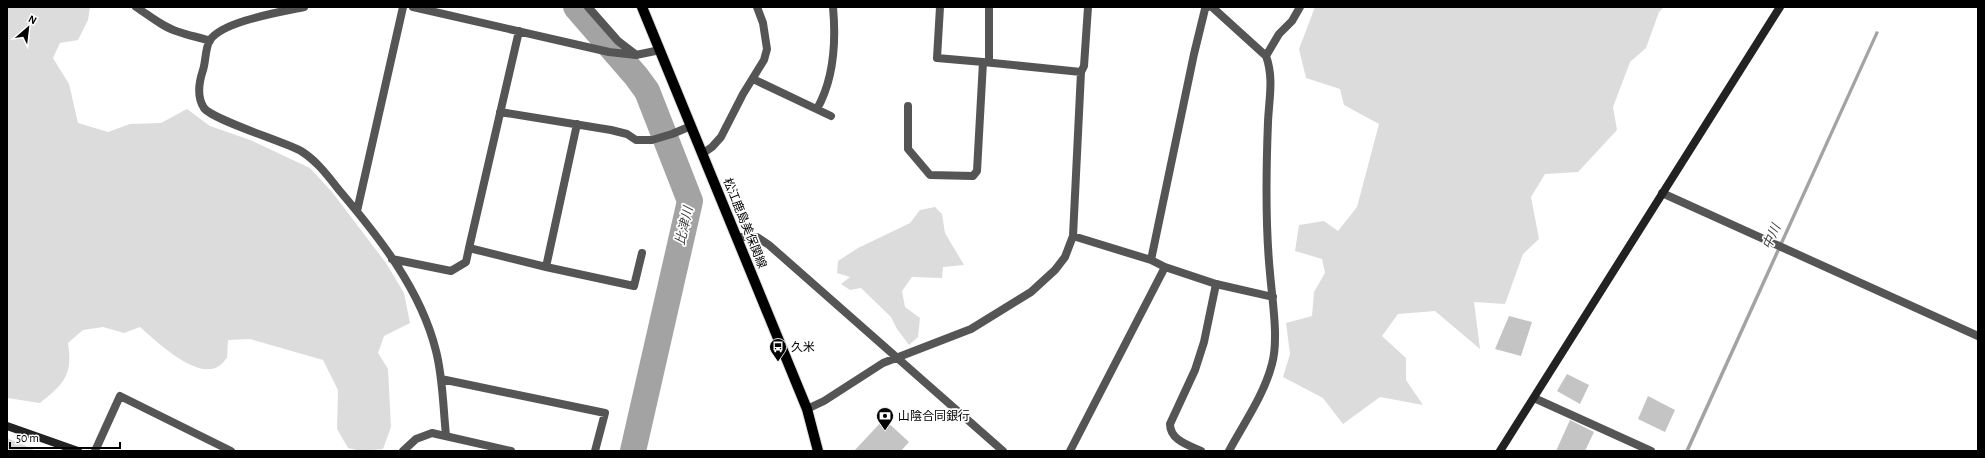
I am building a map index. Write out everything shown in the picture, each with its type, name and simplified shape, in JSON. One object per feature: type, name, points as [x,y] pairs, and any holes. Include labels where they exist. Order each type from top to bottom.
[{"type":"main road","name":"松江鹿島美保関線","points":[[642,7],[807,409],[818,451]]},
{"type":"street","points":[[136,7],[165,26],[180,32],[196,35],[210,41]]},
{"type":"street","points":[[304,7],[231,25],[216,33],[210,41],[199,81],[200,97],[204,108],[218,118],[271,138],[301,152],[316,163],[357,211],[392,259],[414,296],[429,328],[436,351],[441,379],[446,435]]},
{"type":"street","points":[[357,211],[361,201],[403,7]]},
{"type":"street","points":[[413,7],[610,52],[636,55],[660,50]]},
{"type":"street","points":[[588,7],[618,41],[636,55]]},
{"type":"street","points":[[702,154],[721,137],[743,94],[764,60],[767,48],[763,23],[757,7]]},
{"type":"street","points":[[817,108],[825,95],[829,76],[835,35],[833,7]]},
{"type":"street","points":[[940,7],[937,58],[1081,72]]},
{"type":"street","points":[[908,106],[908,149],[930,175],[973,176],[977,171],[990,7]]},
{"type":"street","points":[[807,409],[824,401],[883,363],[971,329],[1031,292],[1055,270],[1065,257],[1073,236],[1081,72],[1084,66],[1088,7]]},
{"type":"street","points":[[1151,260],[1194,54],[1205,9],[1208,7]]},
{"type":"street","points":[[1212,7],[1266,56],[1272,79],[1268,122],[1267,217],[1273,298],[1273,363],[1263,389],[1230,451]]},
{"type":"street","points":[[1266,56],[1279,34],[1292,21],[1300,7]]},
{"type":"street","points":[[1500,451],[1780,7]]},
{"type":"street","points":[[392,259],[451,270],[466,262],[519,31]]},
{"type":"street","points":[[753,79],[817,108],[831,116]]},
{"type":"street","points":[[500,112],[611,130],[627,134],[636,140],[660,138],[691,126]]},
{"type":"street","points":[[546,267],[576,124]]},
{"type":"street","points":[[1662,192],[1978,336]]},
{"type":"street","points":[[1073,236],[1151,260],[1165,267],[1216,284],[1273,298]]},
{"type":"street","points":[[737,237],[757,237],[769,245],[1003,451]]},
{"type":"street","points":[[469,248],[546,267],[634,286],[642,253]]},
{"type":"street","points":[[1070,451],[1165,267]]},
{"type":"street","points":[[1201,451],[1174,438],[1170,431],[1170,424],[1196,370],[1204,342],[1216,284]]},
{"type":"street","points":[[441,379],[605,413],[595,451]]},
{"type":"street","points":[[95,451],[120,396],[231,451]]},
{"type":"street","points":[[1534,398],[1651,451]]},
{"type":"street","points":[[7,426],[78,451]]},
{"type":"street","points":[[403,451],[416,439],[432,433],[511,451]]},
{"type":"shaded area","points":[[7,7],[90,7],[88,20],[78,40],[60,43],[53,58],[69,84],[78,123],[108,132],[130,124],[161,123],[187,109],[210,126],[250,140],[310,168],[332,192],[386,263],[404,293],[410,323],[384,336],[378,353],[388,369],[391,427],[383,449],[361,451],[348,448],[337,429],[338,390],[323,360],[250,339],[228,340],[227,358],[219,366],[210,369],[199,368],[188,364],[166,349],[140,327],[124,333],[103,327],[83,330],[68,343],[68,371],[61,384],[55,390],[40,403],[7,398]]},
{"type":"shaded area","points":[[1315,7],[1664,7],[1659,12],[1646,48],[1630,62],[1613,107],[1617,130],[1578,172],[1545,174],[1531,197],[1539,239],[1523,254],[1505,304],[1474,302],[1480,349],[1435,311],[1398,314],[1382,336],[1406,358],[1406,380],[1423,405],[1380,397],[1343,424],[1323,398],[1283,377],[1290,354],[1286,323],[1312,316],[1314,292],[1325,273],[1322,259],[1295,251],[1299,225],[1324,221],[1338,231],[1357,207],[1379,124],[1344,105],[1340,89],[1306,78],[1299,49]]},
{"type":"shaded area","points":[[1876,31],[1879,32],[1689,451],[1685,451]]},
{"type":"shaded area","points":[[935,207],[942,214],[945,233],[964,265],[943,267],[942,278],[912,277],[902,291],[905,307],[920,318],[918,337],[909,345],[897,329],[891,317],[861,288],[850,290],[841,284],[850,277],[837,273],[838,261],[858,248],[910,223],[920,210]]},
{"type":"shaded area","points":[[7,438],[33,449],[34,451],[7,451]]},
{"type":"building","points":[[1509,316],[1532,322],[1521,356],[1495,349]]},
{"type":"building","points":[[1567,374],[1589,385],[1580,404],[1557,391]]},
{"type":"building","points":[[1648,396],[1675,410],[1665,432],[1638,419]]},
{"type":"building","name":"山陰合同銀行","points":[[884,419],[909,442],[901,451],[854,451]]},
{"type":"building","points":[[1570,420],[1594,432],[1585,451],[1556,451]]},
{"type":"waterway","name":"比津川","points":[[576,7],[636,76],[647,91],[690,201],[633,451]]},
{"type":"place","name":"久米","points":[[778,362]]},
{"type":"place","name":"山陰合同銀行","points":[[885,431]]},
{"type":"water label","name":"中川","points":[[1772,237]]}]
